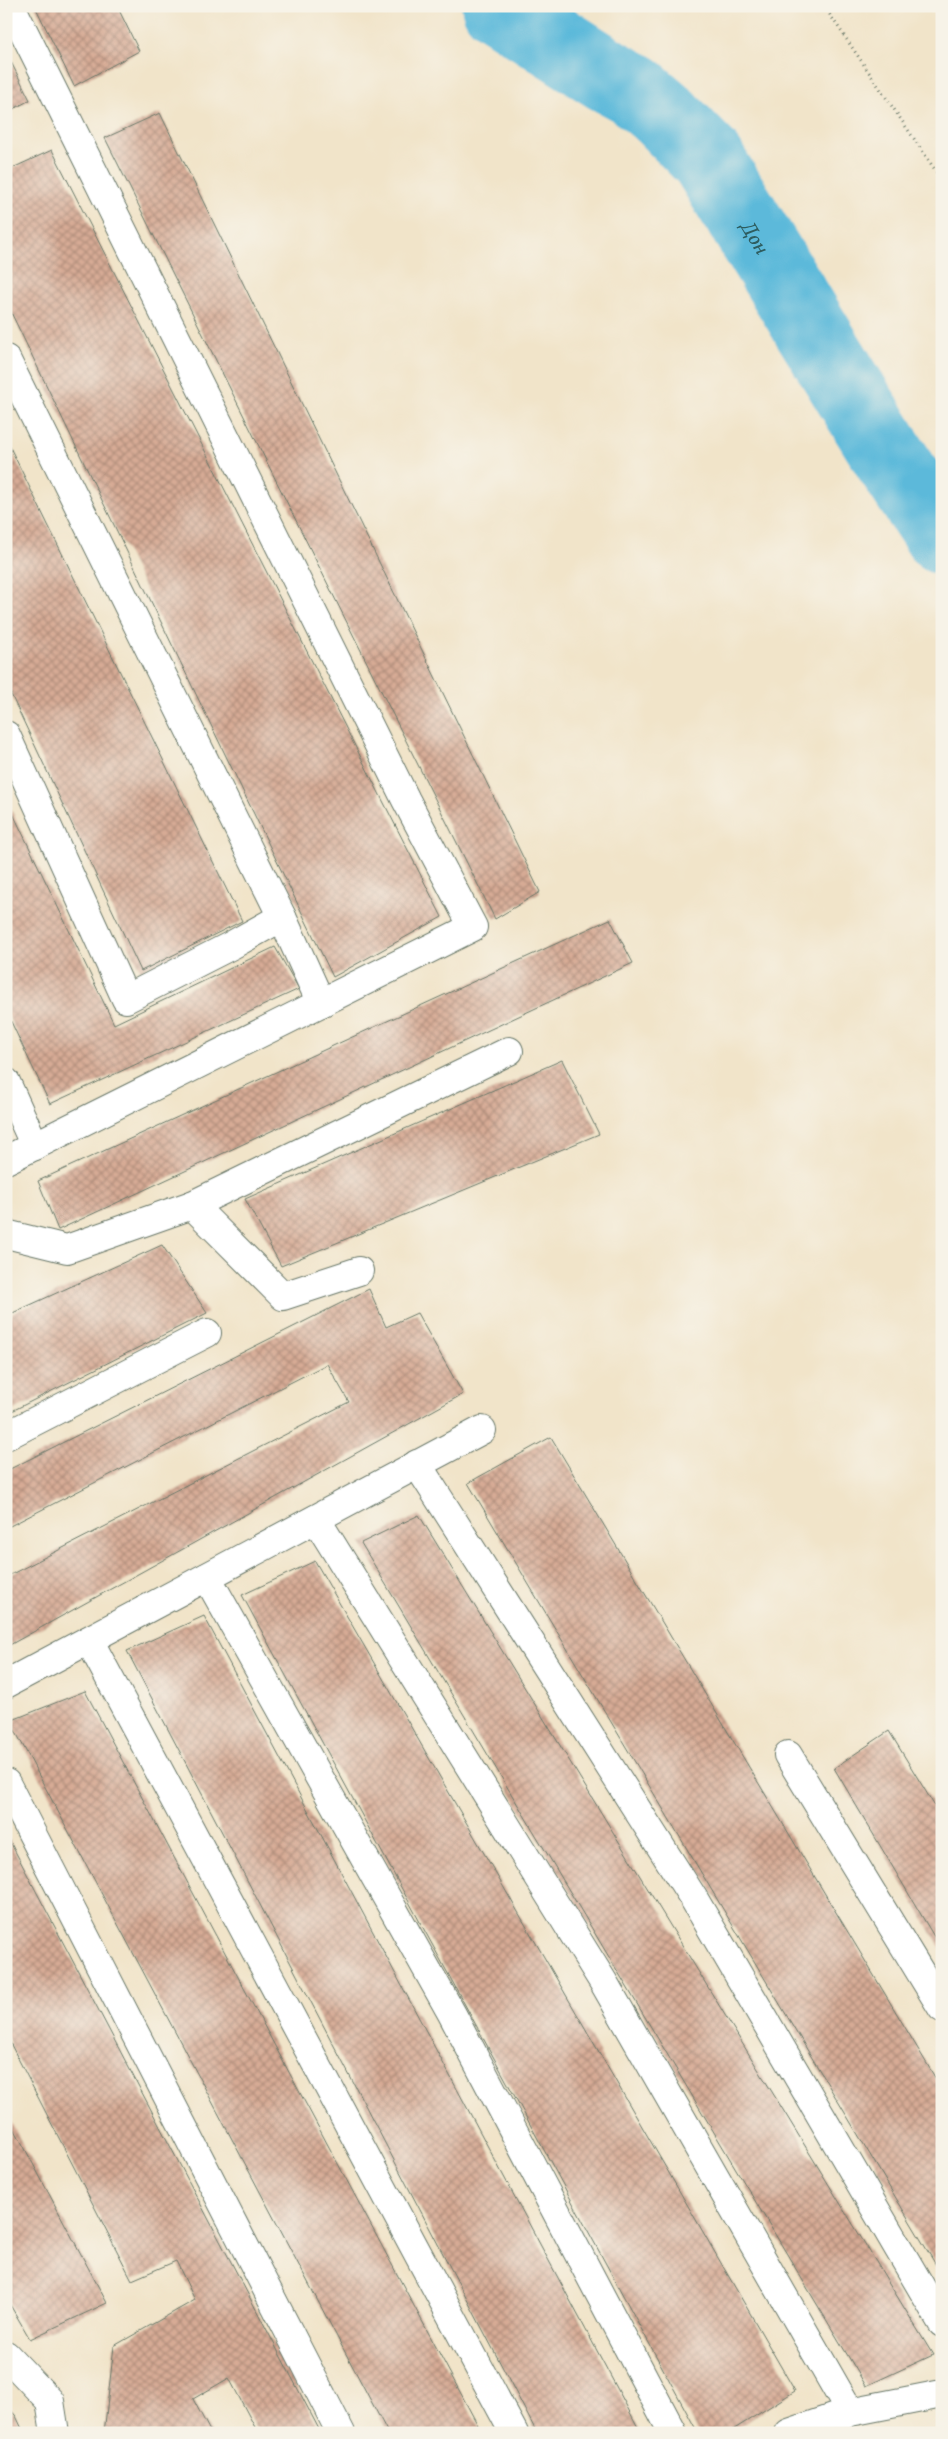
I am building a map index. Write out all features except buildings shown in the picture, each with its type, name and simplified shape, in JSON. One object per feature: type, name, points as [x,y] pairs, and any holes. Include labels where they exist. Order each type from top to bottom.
[{"type":"lane","points":[[6,1160],[473,927],[406,800],[11,6]]},
{"type":"lane","points":[[6,359],[282,917],[321,1003]]},
{"type":"lane","points":[[6,736],[126,999],[232,945],[282,917]]},
{"type":"lane","points":[[6,1234],[67,1249],[192,1205],[508,1051]]},
{"type":"lane","points":[[6,1082],[34,1146]]},
{"type":"lane","points":[[192,1205],[283,1296],[358,1271]]},
{"type":"lane","points":[[6,1436],[207,1333]]},
{"type":"lane","points":[[6,1684],[482,1430]]},
{"type":"lane","points":[[417,1464],[694,1899],[942,2324]]},
{"type":"lane","points":[[316,1518],[604,1983],[850,2412]]},
{"type":"lane","points":[[207,1577],[452,2014],[673,2433]]},
{"type":"lane","points":[[89,1640],[514,2433]]},
{"type":"lane","points":[[788,1755],[942,2008]]},
{"type":"lane","points":[[6,1782],[341,2433]]},
{"type":"lane","points":[[6,2355],[50,2401],[55,2433]]},
{"type":"lane","points":[[790,2433],[850,2412],[942,2394]]},
{"type":"path","points":[[824,6],[942,180]]},
{"type":"waterway","name":"Дон","points":[[499,6],[607,75],[635,90],[662,113],[707,159],[891,459],[942,537]]}]
